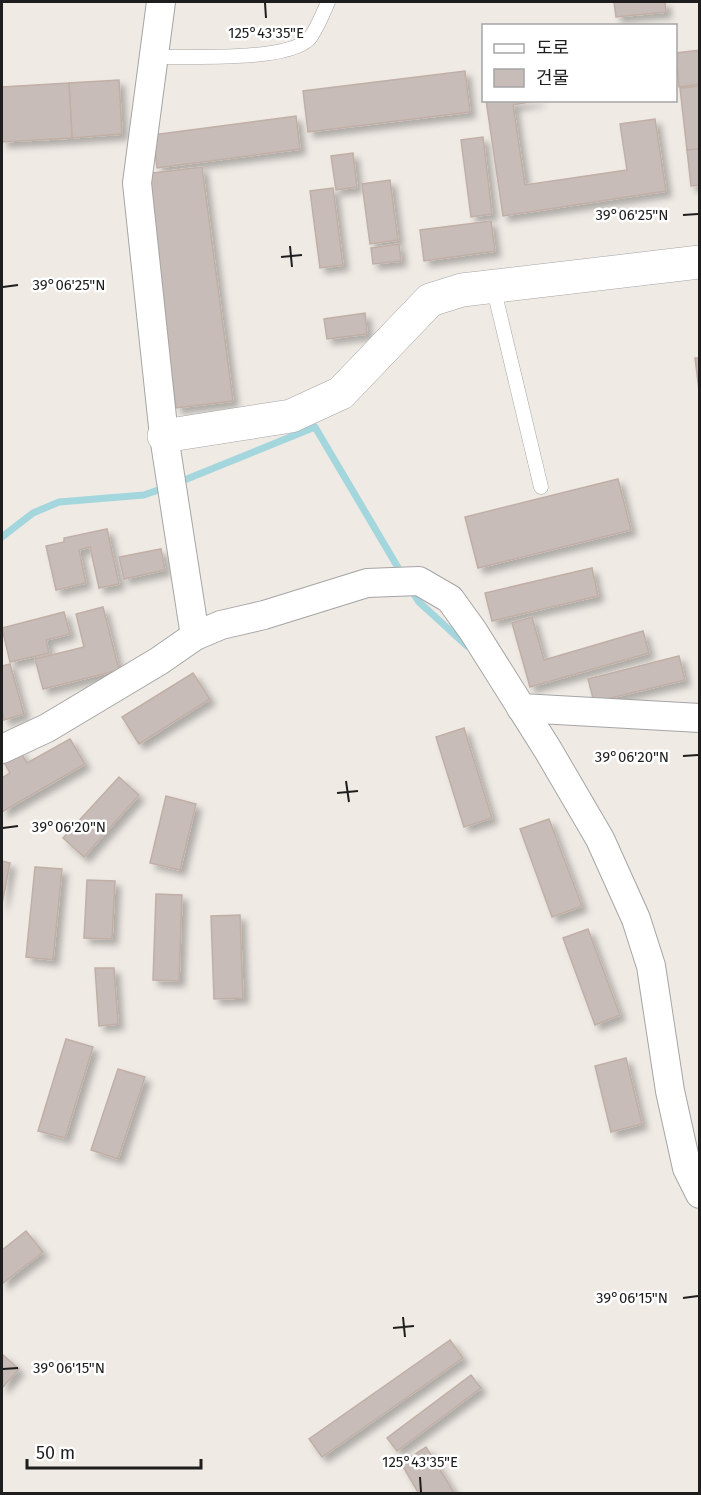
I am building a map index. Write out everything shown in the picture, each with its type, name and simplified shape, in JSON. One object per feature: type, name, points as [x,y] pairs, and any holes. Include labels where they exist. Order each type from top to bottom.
[{"type":"street","points":[[161,2],[137,183],[164,436],[195,636]]},
{"type":"street","points":[[164,436],[291,416],[341,393],[430,300],[462,290],[699,262]]},
{"type":"street","points":[[2,749],[47,728],[159,661],[195,636],[221,625],[264,615],[367,583],[419,580],[450,599],[522,708],[600,839],[636,919],[651,966],[670,1091],[687,1168],[699,1194]]},
{"type":"street","points":[[522,708],[699,718]]},
{"type":"lane","points":[[153,57],[254,55],[289,50],[309,39],[328,2]]},
{"type":"lane","points":[[493,286],[541,487]]},
{"type":"building","points":[[614,2],[665,2],[666,12],[616,17]]},
{"type":"building","points":[[700,50],[700,84],[679,87],[677,53]]},
{"type":"building","points":[[465,71],[470,112],[308,132],[303,91]]},
{"type":"building","points":[[119,80],[122,134],[72,138],[69,83]]},
{"type":"building","points":[[69,83],[72,138],[2,142],[2,87]]},
{"type":"building","points":[[700,86],[700,149],[687,150],[680,88]]},
{"type":"building","points":[[486,102],[529,102],[513,105],[525,185],[627,170],[620,124],[655,119],[666,191],[503,216]]},
{"type":"building","points":[[296,116],[300,149],[157,168],[153,135]]},
{"type":"building","points":[[483,137],[492,214],[471,217],[461,140]]},
{"type":"building","points":[[700,149],[700,185],[691,186],[687,150]]},
{"type":"building","points":[[353,153],[357,187],[336,190],[331,156]]},
{"type":"building","points":[[202,167],[233,401],[176,408],[145,174]]},
{"type":"building","points":[[390,180],[398,240],[370,244],[362,184]]},
{"type":"building","points":[[333,188],[343,265],[320,268],[310,191]]},
{"type":"building","points":[[491,221],[495,251],[424,261],[420,230]]},
{"type":"building","points":[[399,244],[401,261],[373,264],[371,248]]},
{"type":"building","points":[[365,313],[367,334],[327,339],[324,319]]},
{"type":"building","points":[[695,358],[700,358],[700,398]]},
{"type":"building","points":[[618,479],[631,530],[478,568],[465,517]]},
{"type":"building","points":[[107,529],[119,584],[99,588],[90,547],[79,550],[86,583],[56,590],[46,546],[64,542],[64,538]]},
{"type":"building","points":[[161,549],[165,570],[124,579],[119,557]]},
{"type":"building","points":[[592,568],[598,596],[492,621],[485,593]]},
{"type":"building","points":[[103,607],[119,670],[43,689],[35,659],[84,647],[76,614]]},
{"type":"building","points":[[64,612],[70,634],[46,640],[49,653],[10,662],[2,628]]},
{"type":"building","points":[[532,617],[544,660],[643,631],[649,653],[530,687],[512,623]]},
{"type":"building","points":[[679,656],[685,680],[594,702],[588,679]]},
{"type":"building","points":[[10,664],[24,714],[4,720],[2,666]]},
{"type":"building","points":[[193,673],[210,699],[139,744],[122,717]]},
{"type":"building","points":[[464,728],[492,818],[464,827],[436,737]]},
{"type":"building","points":[[70,739],[85,764],[2,812],[2,778],[10,773],[2,759],[19,750],[27,763]]},
{"type":"building","points":[[119,777],[139,795],[84,857],[63,838]]},
{"type":"building","points":[[166,796],[196,804],[180,870],[150,863]]},
{"type":"building","points":[[549,819],[582,906],[552,917],[520,829]]},
{"type":"building","points":[[2,861],[10,863],[2,904]]},
{"type":"building","points":[[35,867],[62,869],[53,960],[26,957]]},
{"type":"building","points":[[87,880],[115,881],[112,939],[84,938]]},
{"type":"building","points":[[156,894],[182,895],[179,981],[153,980]]},
{"type":"building","points":[[240,915],[243,998],[214,999],[211,916]]},
{"type":"building","points":[[588,929],[620,1015],[595,1025],[563,938]]},
{"type":"building","points":[[95,968],[114,968],[118,1024],[99,1026]]},
{"type":"building","points":[[66,1039],[93,1047],[65,1138],[38,1131]]},
{"type":"building","points":[[626,1058],[642,1124],[611,1132],[595,1066]]},
{"type":"building","points":[[118,1069],[145,1077],[118,1159],[91,1150]]},
{"type":"building","points":[[26,1231],[43,1252],[2,1284],[2,1250]]},
{"type":"building","points":[[450,1340],[463,1358],[322,1457],[309,1439]]},
{"type":"building","points":[[2,1354],[19,1369],[2,1388]]},
{"type":"building","points":[[471,1375],[481,1388],[397,1451],[387,1438]]},
{"type":"building","points":[[426,1447],[455,1494],[419,1494],[401,1463]]},
{"type":"waterway","points":[[177,483],[315,427],[403,576]]},
{"type":"waterway","points":[[2,537],[33,513],[59,502],[144,495],[164,488]]},
{"type":"waterway","points":[[410,588],[419,602],[467,646]]}]
